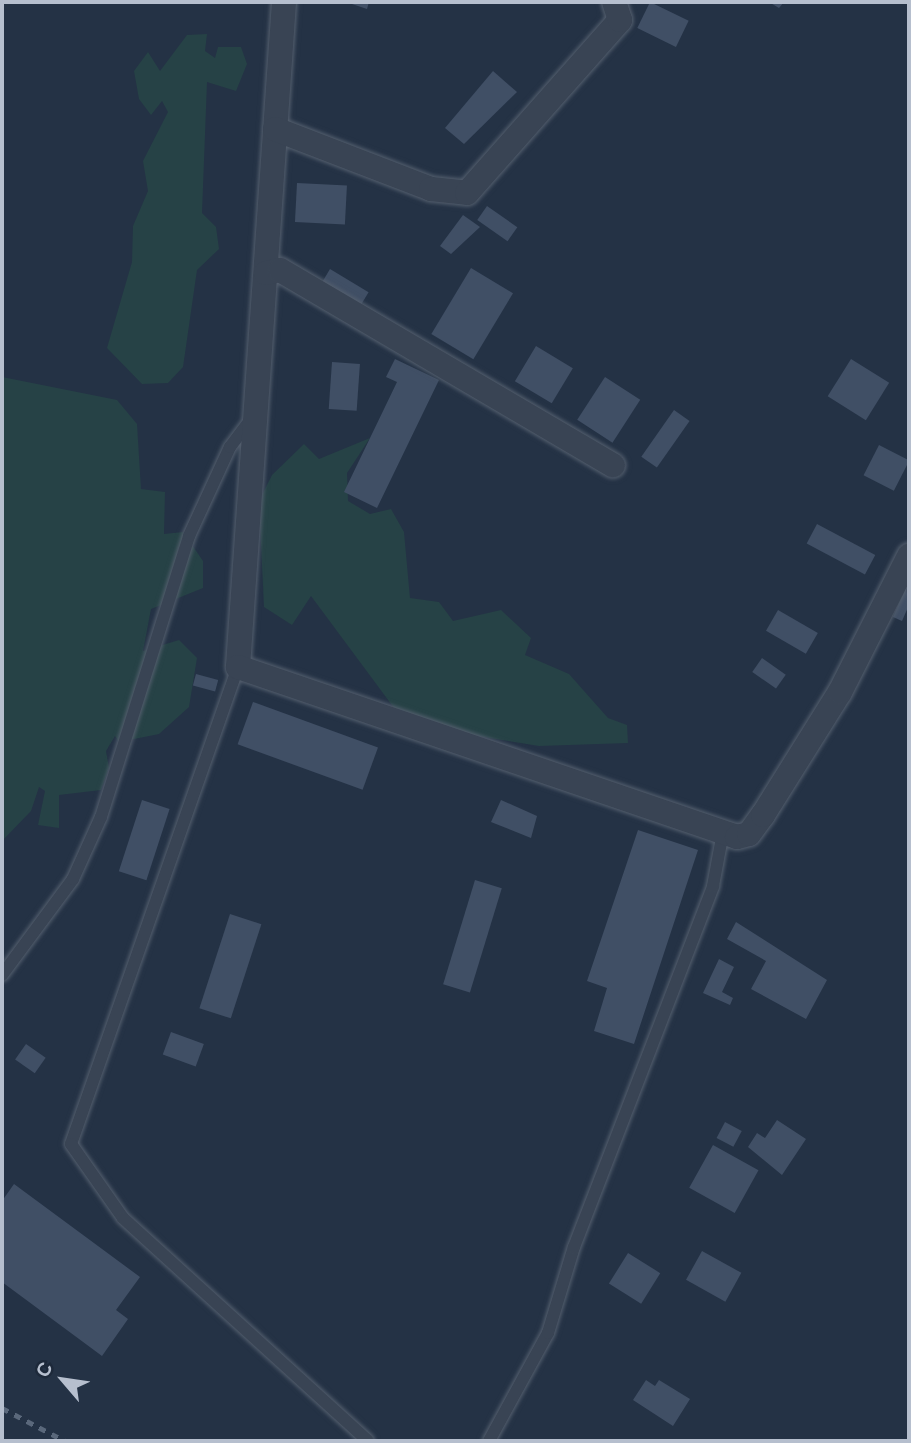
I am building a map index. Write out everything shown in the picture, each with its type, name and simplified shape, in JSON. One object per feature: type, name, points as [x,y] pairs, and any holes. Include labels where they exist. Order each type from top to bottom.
[{"type":"street","points":[[285,2],[238,667],[723,832],[749,834],[840,692],[909,556]]},
{"type":"street","points":[[275,129],[431,189],[467,193],[620,20],[614,2]]},
{"type":"street","points":[[266,273],[280,270],[613,465]]},
{"type":"lane","points":[[2,975],[79,867],[102,817],[189,536],[230,447],[258,411]]},
{"type":"lane","points":[[238,667],[71,1144],[123,1218],[368,1441]]},
{"type":"lane","points":[[489,1441],[548,1333],[574,1247],[713,886],[723,832]]},
{"type":"green space","points":[[207,34],[205,51],[215,58],[218,47],[241,47],[247,64],[236,91],[207,82],[202,213],[216,227],[219,249],[197,270],[183,367],[168,383],[142,384],[107,348],[132,262],[133,226],[148,191],[143,161],[168,112],[162,101],[151,115],[139,99],[134,71],[148,52],[160,71],[187,35]]},
{"type":"green space","points":[[2,377],[117,400],[137,424],[141,489],[165,492],[164,534],[183,532],[203,561],[203,588],[151,609],[143,651],[179,640],[197,658],[189,707],[159,734],[119,742],[115,736],[106,751],[109,768],[101,790],[59,795],[59,828],[38,825],[45,791],[39,787],[31,811],[2,841]]},
{"type":"green space","points":[[370,438],[347,473],[348,501],[370,514],[391,509],[404,532],[410,598],[439,602],[453,621],[501,610],[531,638],[525,655],[569,674],[608,718],[627,725],[628,743],[539,746],[452,732],[397,712],[311,596],[292,625],[264,607],[259,501],[272,475],[304,444],[319,459]]},
{"type":"building","points":[[346,2],[369,2],[367,9]]},
{"type":"building","points":[[650,2],[689,21],[676,47],[637,28]]},
{"type":"building","points":[[769,2],[784,2],[779,8]]},
{"type":"building","points":[[493,71],[517,92],[464,144],[445,128]]},
{"type":"building","points":[[297,183],[347,186],[345,225],[295,222]]},
{"type":"building","points":[[487,206],[517,227],[508,241],[477,220]]},
{"type":"building","points":[[463,215],[480,227],[451,254],[440,246]]},
{"type":"building","points":[[471,268],[513,293],[473,359],[431,334]]},
{"type":"building","points":[[330,269],[369,292],[358,309],[320,286]]},
{"type":"building","points":[[536,346],[573,368],[552,403],[515,381]]},
{"type":"building","points":[[395,359],[439,380],[377,508],[344,492],[397,382],[386,377]]},
{"type":"building","points":[[851,359],[889,383],[866,420],[828,396]]},
{"type":"building","points":[[332,362],[360,364],[357,411],[329,409]]},
{"type":"building","points":[[605,377],[640,400],[612,443],[577,420]]},
{"type":"building","points":[[674,410],[690,421],[657,468],[641,457]]},
{"type":"building","points":[[879,445],[909,460],[894,491],[864,475]]},
{"type":"building","points":[[817,524],[875,555],[865,574],[807,543]]},
{"type":"building","points":[[906,588],[909,605],[902,621],[893,617]]},
{"type":"building","points":[[778,610],[818,633],[806,654],[766,631]]},
{"type":"building","points":[[762,658],[786,675],[776,689],[752,672]]},
{"type":"building","points":[[196,674],[218,680],[215,692],[193,686]]},
{"type":"building","points":[[253,702],[378,747],[363,790],[238,744]]},
{"type":"building","points":[[142,800],[170,809],[146,880],[119,871]]},
{"type":"building","points":[[501,800],[537,816],[531,838],[491,822]]},
{"type":"building","points":[[638,830],[698,850],[634,1044],[594,1031],[607,988],[587,981]]},
{"type":"building","points":[[475,880],[502,888],[470,992],[443,984]]},
{"type":"building","points":[[230,914],[261,924],[231,1018],[199,1008]]},
{"type":"building","points":[[736,922],[827,980],[806,1019],[751,989],[766,961],[727,939]]},
{"type":"building","points":[[719,959],[734,967],[722,992],[733,998],[730,1005],[703,993]]},
{"type":"building","points":[[171,1032],[204,1044],[196,1067],[163,1055]]},
{"type":"building","points":[[26,1044],[46,1058],[35,1073],[15,1060]]},
{"type":"building","points":[[777,1120],[806,1139],[782,1175],[748,1147],[757,1133],[765,1138]]},
{"type":"building","points":[[725,1122],[742,1131],[733,1147],[717,1138]]},
{"type":"building","points":[[713,1145],[758,1170],[735,1213],[689,1188]]},
{"type":"building","points":[[14,1184],[140,1277],[116,1310],[128,1319],[102,1356],[2,1282],[2,1201]]},
{"type":"building","points":[[702,1251],[741,1273],[725,1302],[686,1280]]},
{"type":"building","points":[[628,1253],[660,1273],[641,1304],[609,1284]]},
{"type":"building","points":[[646,1380],[655,1386],[659,1380],[690,1399],[673,1426],[633,1400]]},
{"type":"railway","points":[[2,1408],[65,1441]]}]
